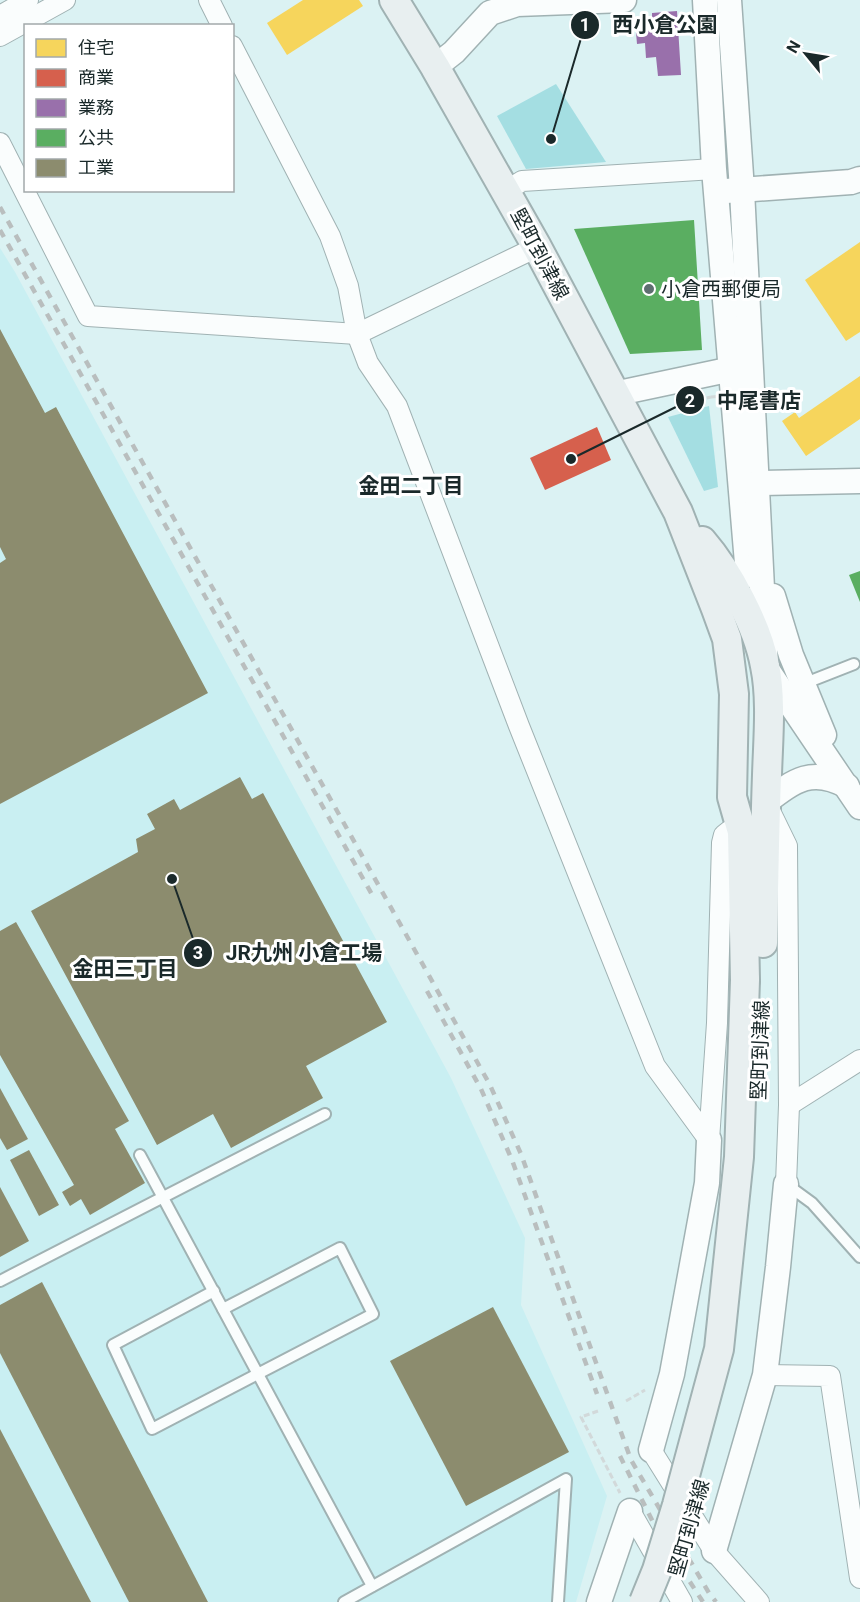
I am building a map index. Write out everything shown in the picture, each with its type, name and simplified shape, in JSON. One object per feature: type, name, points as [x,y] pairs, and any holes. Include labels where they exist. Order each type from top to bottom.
[{"type":"main road","name":"堅町到津線","points":[[394,0],[506,191],[678,512],[727,639],[732,664],[734,694],[732,797],[742,832],[754,980],[756,1158],[735,1352],[691,1526],[675,1580],[665,1602]]},
{"type":"main road","name":"堅町到津線","points":[[644,1602],[678,1505],[719,1349],[739,1157],[766,802],[769,653],[739,580],[678,512]]},
{"type":"main road","points":[[699,562],[711,576],[739,580]]},
{"type":"main road","points":[[699,562],[769,653],[749,690],[747,804],[742,832]]},
{"type":"street","points":[[0,16],[28,0]]},
{"type":"street","points":[[0,36],[64,0]]},
{"type":"street","points":[[209,0],[221,24]]},
{"type":"street","points":[[435,67],[454,52],[490,6],[624,0]]},
{"type":"street","points":[[705,0],[716,180],[732,369],[739,580]]},
{"type":"street","points":[[729,0],[769,653],[804,726],[860,807]]},
{"type":"street","points":[[234,50],[330,236],[348,286],[357,334],[368,363],[397,406],[519,726],[655,1066],[709,1140]]},
{"type":"street","points":[[0,143],[24,190]]},
{"type":"street","points":[[506,191],[522,182],[716,180],[742,190],[851,182],[860,179]]},
{"type":"street","points":[[25,192],[88,316],[357,334],[537,247]]},
{"type":"street","points":[[614,394],[732,369]]},
{"type":"street","points":[[757,483],[860,481]]},
{"type":"street","points":[[739,580],[759,554],[761,540]]},
{"type":"street","points":[[761,540],[778,616],[769,653],[818,723],[847,786]]},
{"type":"street","points":[[714,1551],[765,1375],[786,1184],[789,1105],[787,846],[766,802],[806,777],[828,778],[847,786]]},
{"type":"street","points":[[742,832],[729,831],[724,835],[722,843],[717,1023],[707,1183],[674,1364],[651,1450],[714,1551],[759,1602]]},
{"type":"street","points":[[789,1105],[857,1068]]},
{"type":"street","points":[[765,1375],[830,1376],[860,1578]]},
{"type":"street","points":[[599,1602],[630,1511]]},
{"type":"street","points":[[630,1511],[682,1602]]},
{"type":"lane","points":[[769,653],[854,664]]},
{"type":"lane","points":[[0,1281],[324,1114]]},
{"type":"lane","points":[[141,1155],[372,1586]]},
{"type":"lane","points":[[786,1184],[812,1203],[860,1257]]},
{"type":"lane","points":[[214,1291],[113,1345],[152,1429],[373,1314],[340,1248],[223,1309]]},
{"type":"lane","points":[[349,1601],[372,1586],[566,1479],[558,1602]]},
{"type":"path","points":[[711,398],[774,393]]},
{"type":"path","points":[[598,1411],[581,1417],[630,1511]]},
{"type":"shaded area","points":[[556,84],[606,162],[526,169],[497,116]]},
{"type":"shaded area","points":[[0,248],[451,1078],[525,1238],[521,1305],[607,1496],[576,1602],[0,1602]]},
{"type":"shaded area","points":[[709,406],[718,487],[704,491],[668,417]]},
{"type":"building: 住宅","points":[[303,0],[359,0],[363,6],[287,55],[267,23]]},
{"type":"building: 住宅","points":[[860,242],[860,332],[846,341],[805,280]]},
{"type":"building: 住宅","points":[[860,376],[860,419],[806,456],[782,421],[795,412],[799,418]]},
{"type":"building: 商業","points":[[597,427],[611,460],[545,490],[530,458]]},
{"type":"building: 業務","points":[[677,11],[681,75],[658,76],[656,57],[646,58],[645,43],[637,44],[635,21],[652,20],[652,13]]},
{"type":"building: 公共","name":"小倉西郵便局","points":[[694,220],[702,350],[630,354],[574,229]]},
{"type":"building: 公共","points":[[860,571],[860,602],[849,575]]},
{"type":"building: 工業","points":[[0,329],[45,413],[56,407],[208,693],[0,804],[0,563],[6,559],[0,547]]},
{"type":"building: 工業","points":[[240,777],[252,799],[263,793],[387,1022],[306,1066],[323,1098],[231,1148],[213,1114],[157,1145],[31,911],[138,852],[136,839],[155,829],[147,814],[174,799],[180,810]]},
{"type":"building: 工業","points":[[16,922],[129,1121],[115,1129],[145,1183],[90,1215],[81,1199],[70,1206],[62,1192],[74,1185],[0,1055],[0,931]]},
{"type":"building: 工業","points":[[0,1088],[28,1139],[7,1150],[0,1138]]},
{"type":"building: 工業","points":[[29,1150],[59,1205],[39,1216],[10,1160]]},
{"type":"building: 工業","points":[[0,1187],[29,1241],[0,1257]]},
{"type":"building: 工業","points":[[42,1282],[208,1602],[129,1602],[0,1353],[0,1305]]},
{"type":"building: 工業","points":[[493,1307],[569,1452],[466,1506],[390,1361]]},
{"type":"building: 工業","points":[[0,1429],[91,1602],[0,1602]]},
{"type":"railway","points":[[0,207],[490,1085],[521,1154],[631,1460],[716,1602]]},
{"type":"railway","points":[[0,230],[375,900]]},
{"type":"railway","points":[[427,991],[481,1089],[512,1160],[597,1394]]},
{"type":"railway","points":[[620,1456],[659,1534],[703,1602]]},
{"type":"place","name":"西小倉公園","points":[[551,139]]},
{"type":"place","name":"小倉西郵便局","points":[[649,289]]},
{"type":"place","name":"中尾書店","points":[[571,459]]},
{"type":"place","name":"JR九州 小倉工場","points":[[172,879]]},
{"type":"district","name":"金田二丁目","points":[[411,486]]},
{"type":"district","name":"金田三丁目","points":[[125,969]]}]
